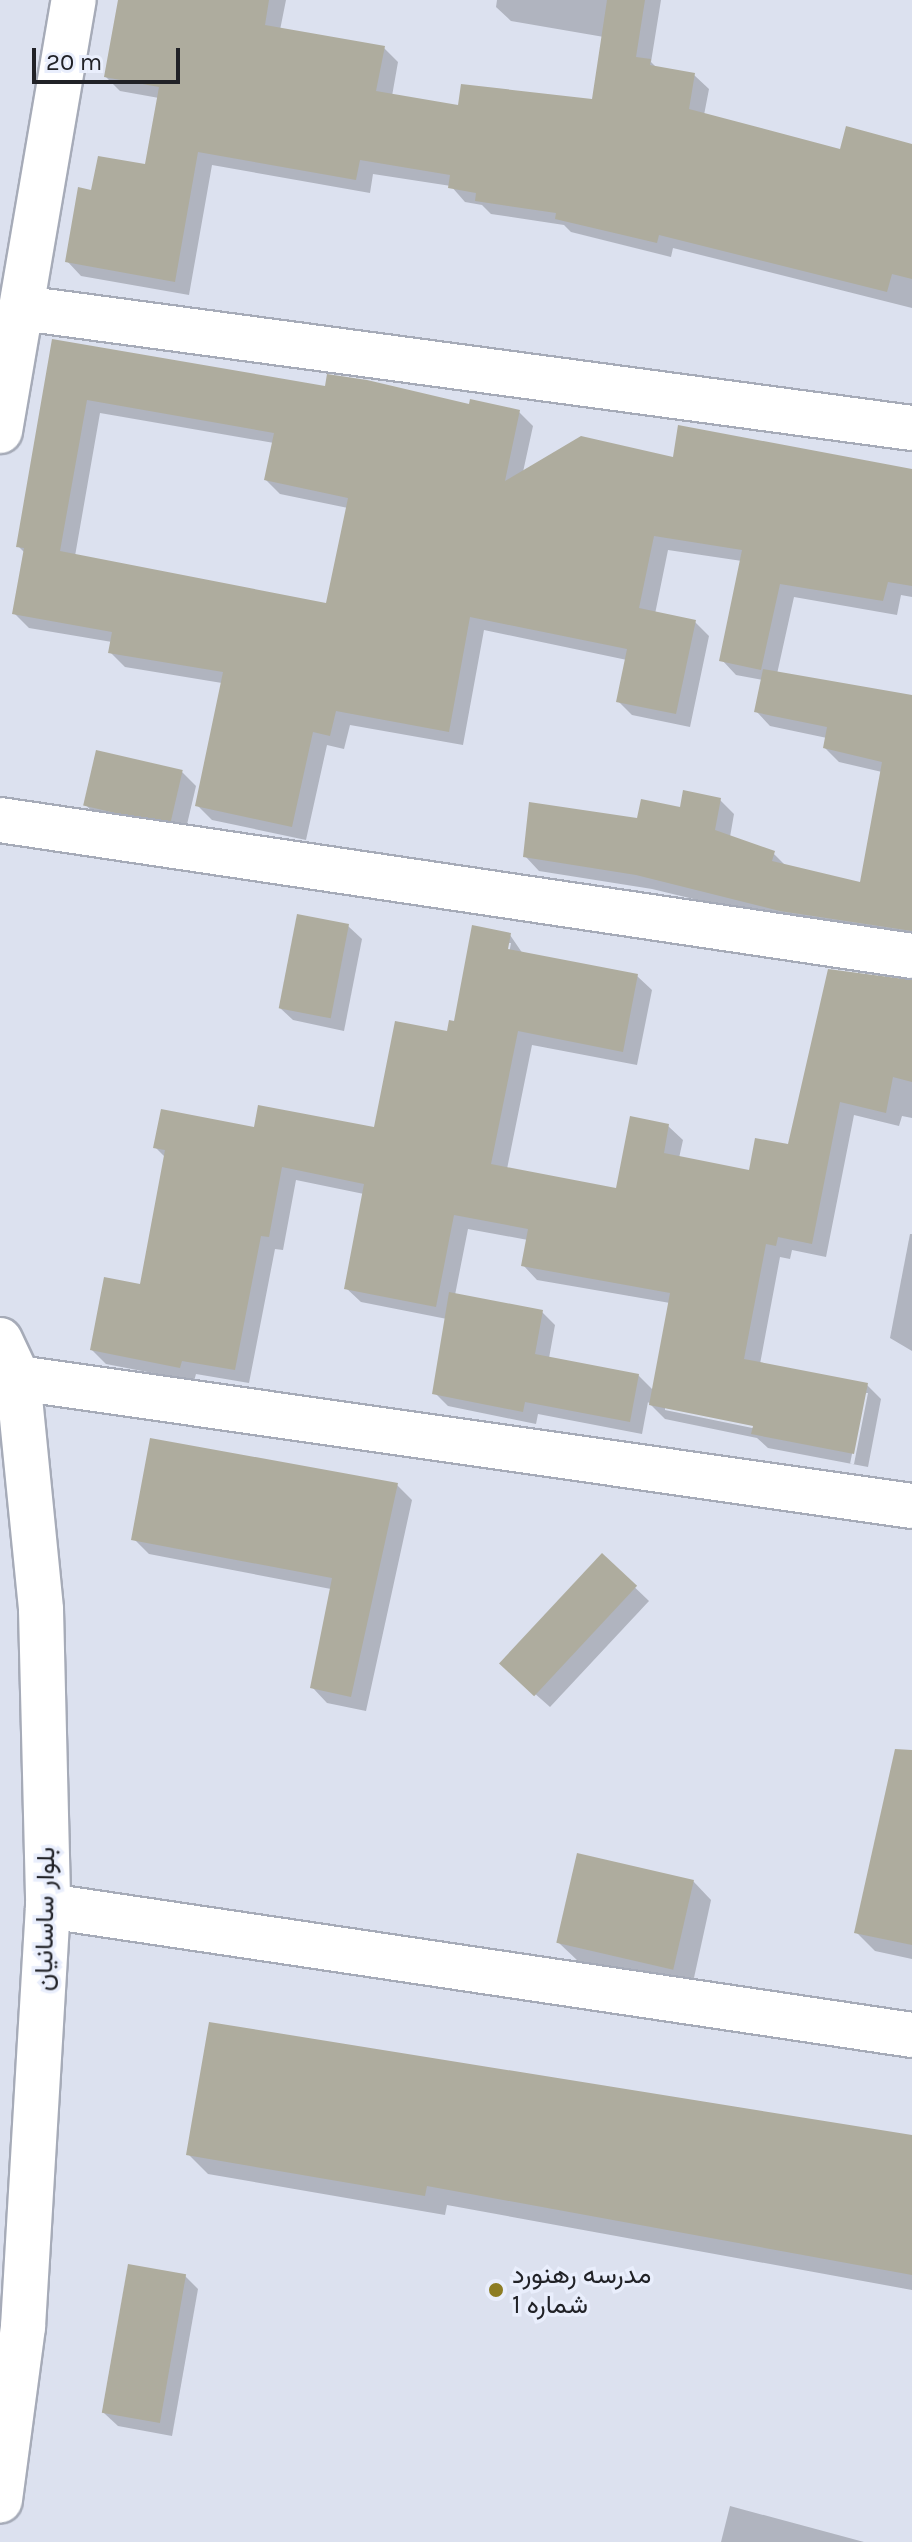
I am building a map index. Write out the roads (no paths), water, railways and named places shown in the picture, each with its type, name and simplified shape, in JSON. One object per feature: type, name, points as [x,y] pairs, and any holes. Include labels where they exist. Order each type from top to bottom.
[{"type":"main road","points":[[0,431],[74,0]]},
{"type":"main road","points":[[22,308],[912,428]]},
{"type":"main road","points":[[0,820],[912,956]]},
{"type":"main road","points":[[9,1359],[912,1506]]},
{"type":"main road","name":"بلوار ساسانیان","points":[[0,2500],[23,2327],[48,1906],[41,1610],[9,1359]]},
{"type":"main road","points":[[48,1906],[912,2035]]},
{"type":"place","name":"مدرسه رهنورد شماره 1","points":[[496,2290]]}]
